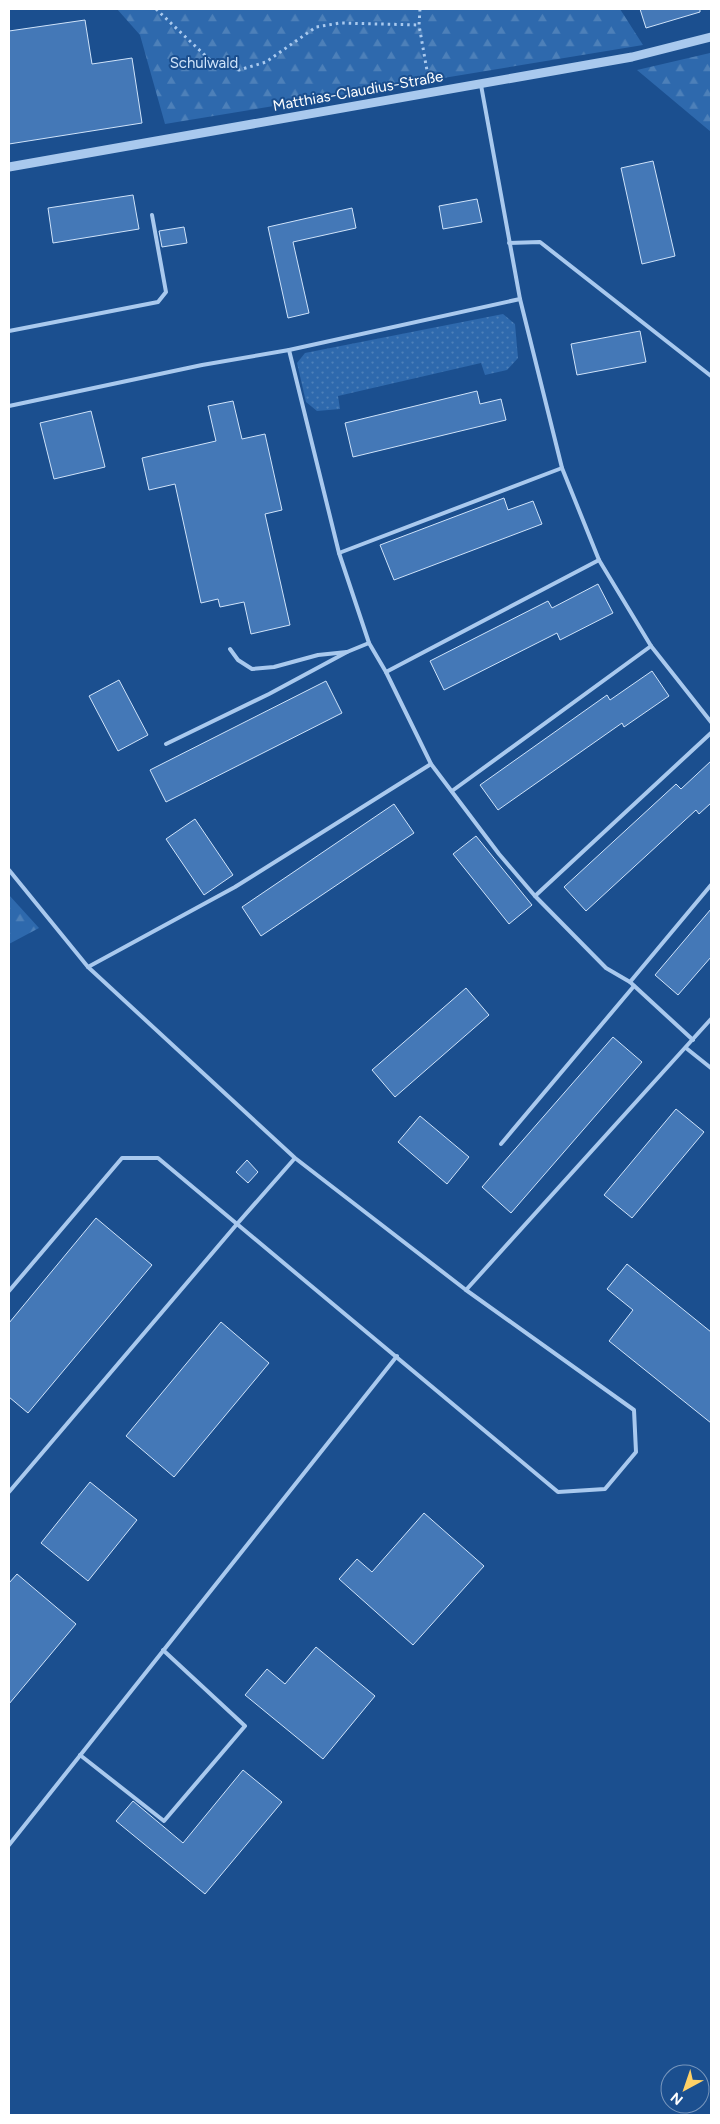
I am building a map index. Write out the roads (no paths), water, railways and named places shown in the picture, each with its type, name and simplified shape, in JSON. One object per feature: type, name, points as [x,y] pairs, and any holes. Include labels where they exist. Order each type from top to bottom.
[{"type":"street","name":"Matthias-Claudius-Straße","points":[[9,167],[632,57],[711,37]]},
{"type":"lane","points":[[480,83],[520,300],[562,468],[599,560],[651,646],[711,722]]},
{"type":"lane","points":[[9,331],[158,302],[166,292],[152,215]]},
{"type":"lane","points":[[509,244],[540,242],[711,376]]},
{"type":"lane","points":[[9,406],[202,365],[289,350],[520,300]]},
{"type":"lane","points":[[289,350],[339,552],[369,643],[386,672],[431,764],[499,854],[535,896],[606,968],[630,982],[693,1040]]},
{"type":"lane","points":[[339,552],[562,468]]},
{"type":"lane","points":[[386,672],[599,560]]},
{"type":"lane","points":[[166,744],[269,694],[347,652],[369,643]]},
{"type":"lane","points":[[452,791],[651,646]]},
{"type":"lane","points":[[230,649],[238,660],[252,669],[274,667],[318,655],[347,652]]},
{"type":"lane","points":[[535,896],[711,732]]},
{"type":"lane","points":[[88,967],[235,888],[431,764]]},
{"type":"lane","points":[[9,870],[88,967],[295,1158],[466,1290],[634,1410],[636,1452],[606,1489],[558,1492],[158,1158],[122,1158],[9,1291]]},
{"type":"lane","points":[[630,982],[711,885]]},
{"type":"lane","points":[[501,1144],[634,986]]},
{"type":"lane","points":[[466,1290],[711,1019]]},
{"type":"lane","points":[[686,1048],[711,1068]]},
{"type":"lane","points":[[9,1492],[295,1158]]},
{"type":"lane","points":[[9,1845],[397,1356]]},
{"type":"lane","points":[[80,1755],[164,1821],[245,1726],[164,1650]]},
{"type":"park label","name":"Schulwald","points":[[204,63]]}]
